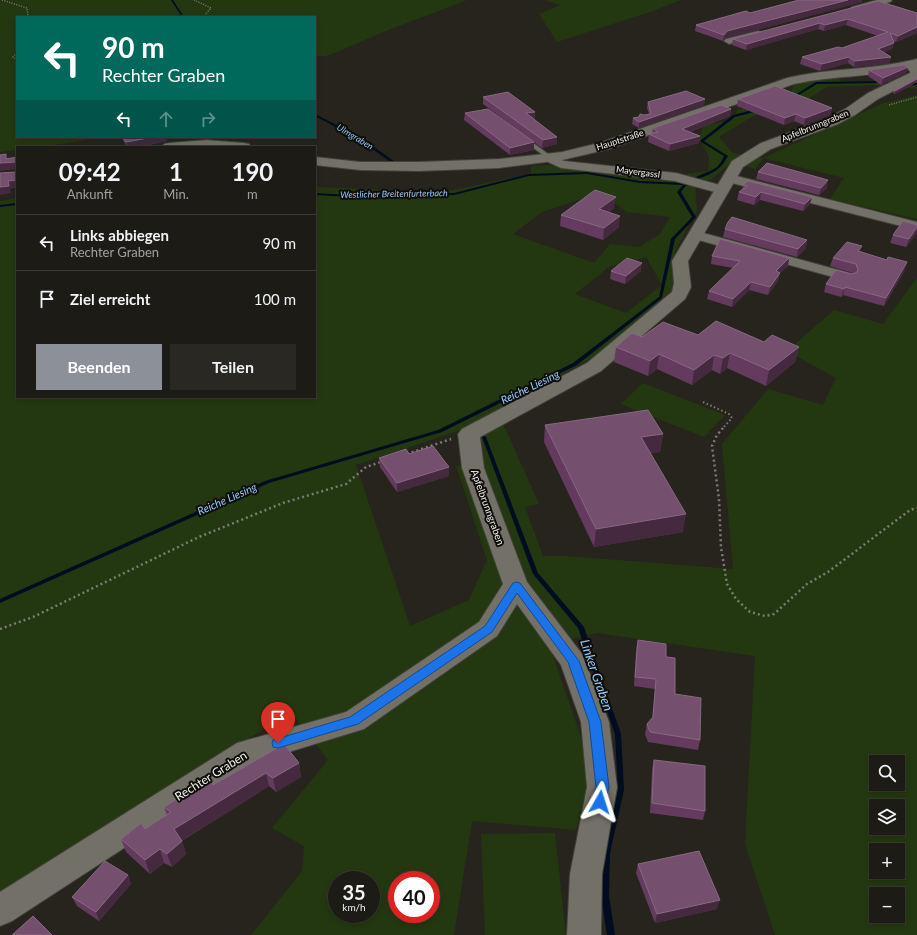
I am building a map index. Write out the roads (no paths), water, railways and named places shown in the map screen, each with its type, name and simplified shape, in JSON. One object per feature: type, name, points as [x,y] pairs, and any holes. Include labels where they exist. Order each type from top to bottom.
[{"type":"street","points":[[842,12],[887,0]]},
{"type":"street","points":[[729,41],[767,32]]},
{"type":"street","name":"Hauptstraße","points":[[316,161],[339,165],[381,167],[499,164],[552,159],[588,151],[618,142],[791,81],[814,76],[913,64]]},
{"type":"street","name":"Apfelbrunngraben","points":[[516,585],[473,468],[468,434],[594,366],[679,295],[683,287],[679,271],[680,261],[696,235],[719,185],[737,164],[766,146],[833,121],[850,112],[873,96],[916,75],[916,70],[913,64]]},
{"type":"street","points":[[182,146],[207,144],[232,146]]},
{"type":"street","name":"Mayergassl","points":[[552,159],[561,164],[676,177],[719,185]]},
{"type":"street","points":[[719,185],[917,226]]},
{"type":"street","points":[[696,235],[848,277]]},
{"type":"street","points":[[516,585],[573,661],[595,722],[602,787],[586,874],[584,935]]},
{"type":"street","name":"Rechter Graben","points":[[0,910],[247,752],[354,721],[488,629],[516,585]]},
{"type":"lane","points":[[515,132],[552,159]]},
{"type":"waterway","points":[[172,0],[182,16]]},
{"type":"waterway","name":"Reiche Liesing","points":[[791,98],[816,83],[891,83]]},
{"type":"waterway","name":"Reiche Liesing","points":[[905,84],[917,84]]},
{"type":"waterway","name":"Reiche Liesing","points":[[0,601],[267,482],[440,431],[575,364],[661,297],[673,239],[694,217],[679,192],[691,180],[718,168],[723,163],[726,156],[702,141],[734,116],[757,110]]},
{"type":"waterway","name":"Ulmgraben","points":[[316,116],[359,138],[393,162]]},
{"type":"waterway","name":"Westlicher Breitenfurterbach","points":[[316,194],[351,196],[454,194],[529,175],[587,173],[640,182],[686,184]]},
{"type":"waterway","name":"Westlicher Breitenfurterbach","points":[[0,206],[16,204]]},
{"type":"waterway","name":"Linker Graben","points":[[484,437],[536,574],[581,627],[618,734],[621,790],[606,853],[605,896],[611,935]]}]
